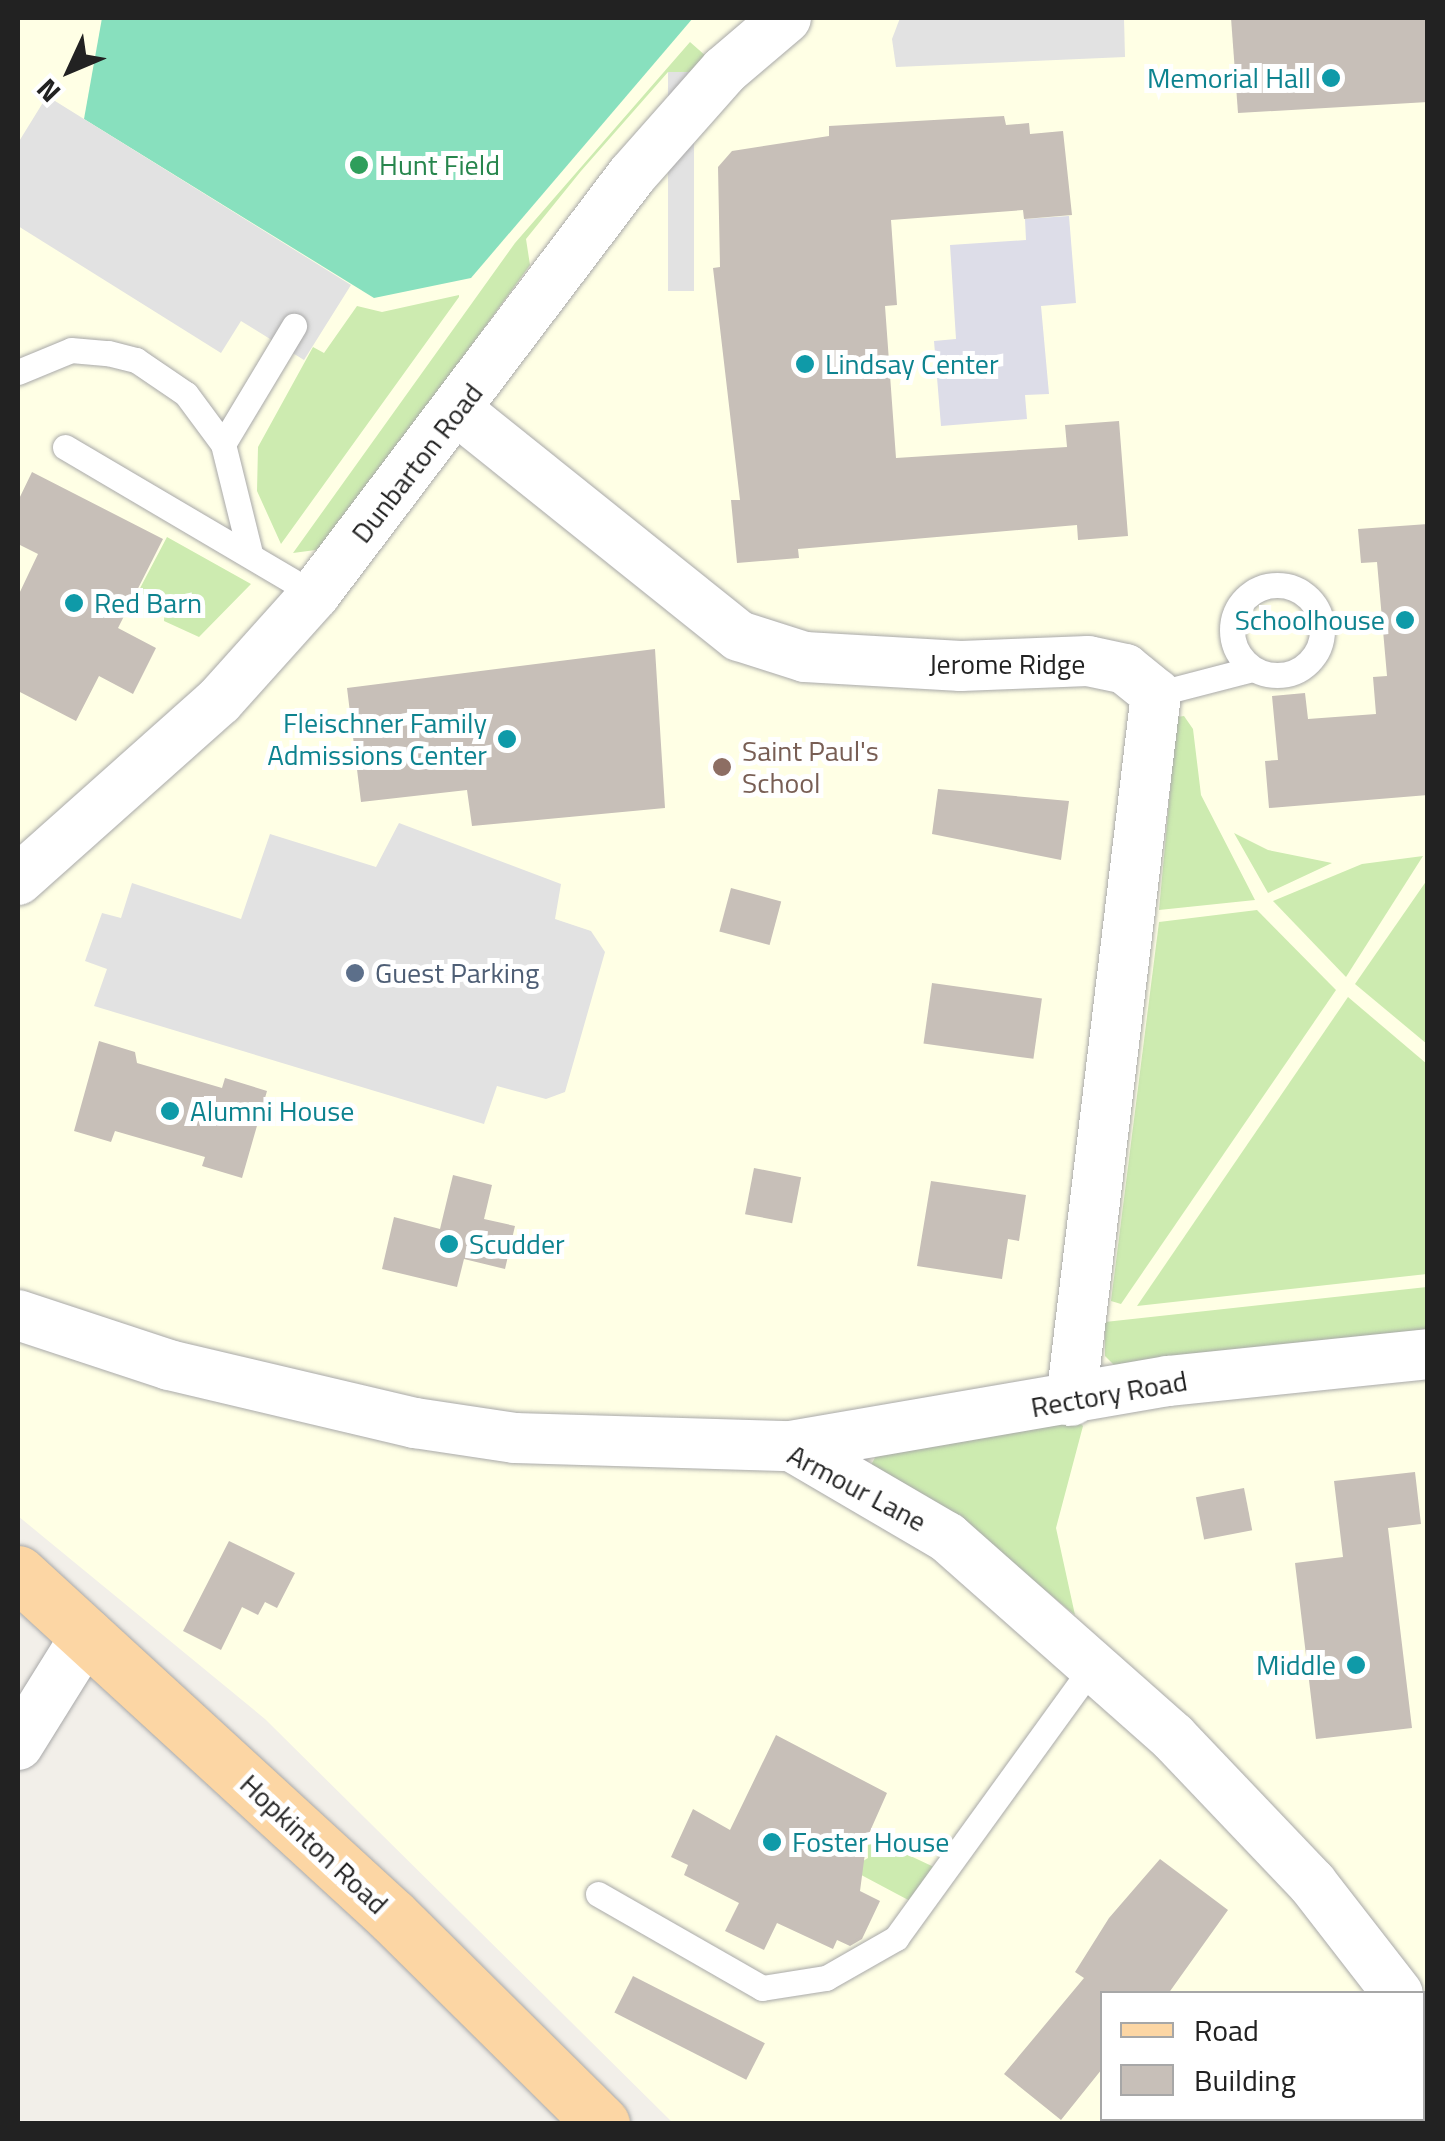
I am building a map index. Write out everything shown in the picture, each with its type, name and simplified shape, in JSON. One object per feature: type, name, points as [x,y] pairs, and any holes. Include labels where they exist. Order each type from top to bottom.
[{"type":"main road","name":"Hopkinton Road","points":[[18,1573],[602,2124]]},
{"type":"street","name":"Dunbarton Road","points":[[18,880],[219,701],[315,594],[458,412],[632,176],[725,70],[786,18]]},
{"type":"street","name":"Jerome Ridge","points":[[458,412],[740,636],[805,657],[961,666],[1088,661],[1125,669],[1156,694]]},
{"type":"street","points":[[1071,1400],[1156,694]]},
{"type":"street","name":"Armour Lane","points":[[18,1315],[168,1366],[415,1423],[515,1438],[792,1446],[947,1536],[1093,1666],[1312,1883],[1396,1991]]},
{"type":"street","name":"Rectory Road","points":[[792,1446],[1168,1381],[1428,1354]]},
{"type":"street","points":[[18,1745],[87,1634]]},
{"type":"lane","points":[[224,444],[294,326]]},
{"type":"lane","points":[[18,372],[71,350],[136,360],[186,394],[224,444],[250,553]]},
{"type":"lane","points":[[64,446],[315,594]]},
{"type":"lane","points":[[1156,694],[1252,668]]},
{"type":"lane","points":[[598,1894],[762,1988],[826,1978],[896,1938],[1093,1666]]},
{"type":"shaded area","name":"Saint Paul's School","points":[[18,18],[1427,18],[1427,2123],[673,2123],[265,1719],[18,1516]]},
{"type":"shaded area","points":[[900,18],[1124,18],[1125,57],[896,67],[892,39]]},
{"type":"shaded area","points":[[668,72],[694,72],[694,291],[668,291]]},
{"type":"shaded area","points":[[47,96],[351,285],[304,360],[241,321],[221,353],[18,226],[18,143]]},
{"type":"shaded area","points":[[1069,216],[1076,303],[1041,306],[1049,394],[1025,395],[1027,419],[941,426],[934,341],[956,339],[950,245],[1026,240],[1025,219]]},
{"type":"shaded area","name":"Guest Parking","points":[[399,823],[561,884],[555,919],[591,931],[605,952],[565,1092],[546,1099],[497,1086],[484,1124],[94,1006],[107,969],[85,961],[102,913],[121,918],[132,883],[241,919],[270,834],[376,867]]},
{"type":"green space","name":"Hunt Field","points":[[102,18],[693,18],[471,278],[374,298],[84,119]]},
{"type":"green space","points":[[690,42],[707,57],[694,72],[668,72],[581,171],[526,239],[530,265],[323,549],[293,553],[515,243]]},
{"type":"green space","points":[[459,295],[281,544],[257,491],[258,447],[313,347],[324,353],[357,306],[382,312]]},
{"type":"green space","points":[[167,537],[251,584],[199,637],[164,621],[165,604],[138,592]]},
{"type":"green space","points":[[1184,716],[1193,729],[1201,795],[1255,900],[1159,910],[1177,717]]},
{"type":"green space","points":[[1234,833],[1268,850],[1332,863],[1268,893]]},
{"type":"green space","points":[[1423,856],[1346,977],[1273,901],[1362,864]]},
{"type":"green space","points":[[1427,880],[1427,1044],[1355,984]]},
{"type":"green space","points":[[1257,910],[1336,990],[1121,1304],[1111,1301],[1159,922]]},
{"type":"green space","points":[[1348,997],[1427,1064],[1427,1274],[1137,1306]]},
{"type":"green space","points":[[1427,1287],[1427,1336],[1115,1366],[1105,1356],[1105,1322]]},
{"type":"green space","points":[[1075,1418],[1083,1426],[1056,1528],[1075,1615],[980,1537],[871,1465],[882,1445]]},
{"type":"green space","points":[[868,1836],[936,1868],[912,1902],[850,1869],[868,1858]]},
{"type":"building","name":"Memorial Hall","points":[[1231,18],[1428,18],[1428,102],[1238,113]]},
{"type":"building","name":"Lindsay Center","points":[[1004,116],[1006,125],[1029,123],[1030,134],[1063,131],[1072,215],[1024,219],[1023,210],[891,220],[897,305],[885,306],[896,458],[1067,447],[1065,425],[1119,421],[1128,536],[1078,540],[1077,525],[798,549],[799,558],[737,563],[731,500],[740,500],[713,268],[720,267],[718,167],[732,151],[829,136],[829,126]]},
{"type":"building","name":"Red Barn","points":[[32,472],[163,539],[118,628],[156,648],[133,694],[99,676],[76,721],[18,691],[18,596],[38,554],[18,544],[18,501]]},
{"type":"building","name":"Schoolhouse","points":[[1428,524],[1428,795],[1269,808],[1265,761],[1278,760],[1272,696],[1305,693],[1308,719],[1376,714],[1373,677],[1387,676],[1377,562],[1361,563],[1358,529]]},
{"type":"building","name":"Fleischner Family Admissions Center","points":[[655,649],[665,808],[472,826],[467,790],[361,802],[347,688]]},
{"type":"building","points":[[938,789],[1069,801],[1061,860],[932,834]]},
{"type":"building","points":[[731,888],[781,901],[770,945],[719,931]]},
{"type":"building","points":[[932,983],[1042,998],[1033,1059],[924,1043]]},
{"type":"building","name":"Alumni House","points":[[99,1041],[135,1052],[137,1063],[222,1088],[225,1078],[267,1091],[242,1178],[202,1166],[205,1157],[115,1131],[111,1142],[74,1131]]},
{"type":"building","points":[[754,1168],[801,1177],[792,1223],[745,1214]]},
{"type":"building","name":"Scudder","points":[[453,1175],[492,1185],[484,1219],[515,1226],[505,1269],[464,1259],[457,1287],[382,1269],[394,1217],[440,1229]]},
{"type":"building","points":[[931,1181],[1026,1195],[1019,1241],[1008,1239],[1002,1279],[917,1266]]},
{"type":"building","name":"Middle","points":[[1415,1472],[1421,1524],[1388,1528],[1412,1728],[1316,1739],[1295,1563],[1343,1557],[1334,1481]]},
{"type":"building","points":[[1244,1488],[1252,1530],[1204,1540],[1196,1497]]},
{"type":"building","points":[[229,1541],[295,1573],[277,1608],[265,1602],[258,1615],[242,1607],[221,1650],[183,1631]]},
{"type":"building","name":"Foster House","points":[[776,1735],[887,1793],[867,1838],[860,1891],[880,1901],[862,1939],[850,1946],[837,1940],[833,1949],[777,1923],[764,1950],[725,1931],[739,1903],[684,1875],[688,1865],[671,1857],[693,1809],[730,1830]]},
{"type":"building","points":[[1160,1859],[1228,1910],[1170,1991],[1100,1991],[1100,2071],[1061,2120],[1004,2074],[1084,1978],[1075,1972],[1109,1918]]},
{"type":"building","points":[[633,1976],[765,2043],[746,2080],[614,2013]]},
{"type":"place","name":"Memorial Hall","points":[[1331,78]]},
{"type":"place","name":"Hunt Field","points":[[359,165]]},
{"type":"place","name":"Lindsay Center","points":[[805,364]]},
{"type":"place","name":"Red Barn","points":[[74,603]]},
{"type":"place","name":"Schoolhouse","points":[[1405,620]]},
{"type":"place","name":"Fleischner Family Admissions Center","points":[[507,739]]},
{"type":"place","name":"Saint Paul's School","points":[[722,767]]},
{"type":"place","name":"Guest Parking","points":[[355,973]]},
{"type":"place","name":"Alumni House","points":[[170,1111]]},
{"type":"place","name":"Scudder","points":[[449,1244]]},
{"type":"place","name":"Middle","points":[[1356,1665]]},
{"type":"place","name":"Foster House","points":[[772,1842]]}]
